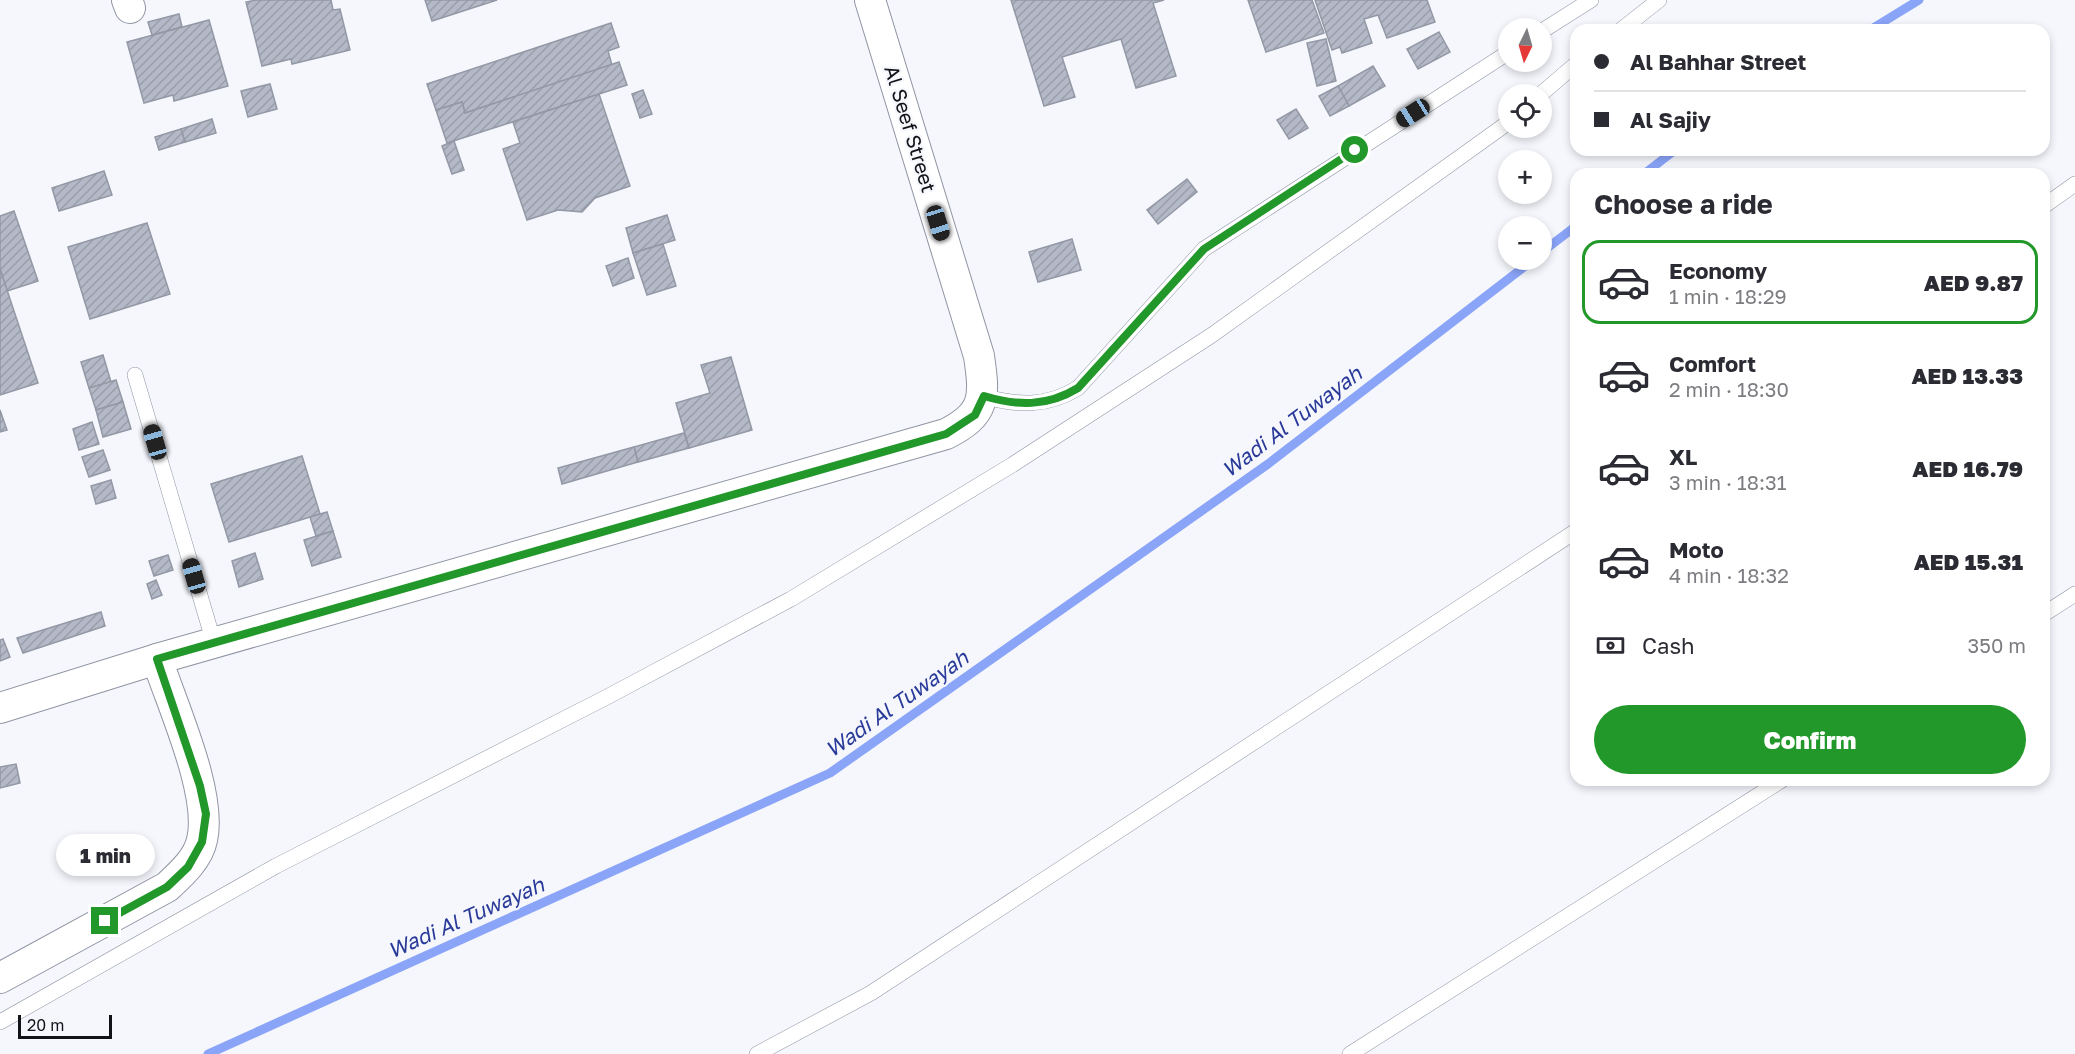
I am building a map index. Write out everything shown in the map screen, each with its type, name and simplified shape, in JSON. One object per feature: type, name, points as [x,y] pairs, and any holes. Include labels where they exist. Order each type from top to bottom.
[{"type":"street","name":"Al Seef Street","points":[[870,0],[979,356],[984,396]]},
{"type":"street","points":[[0,708],[157,659],[946,434],[975,415],[984,396]]},
{"type":"street","points":[[0,978],[167,887],[188,867],[202,842],[206,814],[200,786],[157,659]]},
{"type":"lane","points":[[1552,25],[1591,0]]},
{"type":"lane","points":[[1629,24],[1659,0]]},
{"type":"lane","points":[[984,396],[1014,404],[1030,405],[1064,396],[1078,388],[1183,270],[1212,242],[1498,59]]},
{"type":"lane","points":[[1552,85],[1570,69]]},
{"type":"lane","points":[[0,1022],[276,866],[605,699],[791,599],[1012,465],[1202,342],[1498,130]]},
{"type":"lane","points":[[2050,202],[2075,184]]},
{"type":"lane","points":[[135,375],[214,643]]},
{"type":"lane","points":[[757,1054],[871,993],[1570,535]]},
{"type":"lane","points":[[2050,610],[2075,594]]},
{"type":"lane","points":[[1350,1054],[1773,786]]},
{"type":"building","points":[[331,0],[333,10],[340,9],[350,50],[292,64],[291,59],[262,66],[246,2]]},
{"type":"building","points":[[425,0],[497,0],[432,21]]},
{"type":"building","points":[[1011,0],[1164,0],[1153,3],[1176,76],[1136,88],[1121,39],[1062,57],[1075,97],[1044,106]]},
{"type":"building","points":[[1248,0],[1312,0],[1324,33],[1266,52]]},
{"type":"building","points":[[1315,0],[1427,0],[1435,22],[1387,38],[1378,15],[1364,19],[1372,43],[1342,53],[1340,47],[1332,50]]},
{"type":"building","points":[[179,14],[182,27],[152,35],[148,22]]},
{"type":"building","points":[[209,20],[228,86],[174,101],[173,95],[144,103],[127,42]]},
{"type":"building","points":[[611,23],[619,47],[608,51],[612,65],[465,113],[462,102],[436,110],[427,84]]},
{"type":"building","points":[[1439,32],[1450,52],[1418,69],[1407,49]]},
{"type":"building","points":[[1326,39],[1336,81],[1317,86],[1307,43]]},
{"type":"building","points":[[619,62],[627,85],[447,143],[436,110],[462,102],[465,113]]},
{"type":"building","points":[[1373,66],[1385,86],[1349,106],[1338,86]]},
{"type":"building","points":[[270,84],[277,109],[248,117],[241,91]]},
{"type":"building","points":[[1338,86],[1349,106],[1330,116],[1319,96]]},
{"type":"building","points":[[643,90],[652,114],[640,118],[632,94]]},
{"type":"building","points":[[599,94],[630,186],[595,198],[582,212],[558,210],[527,220],[503,149],[520,143],[513,122]]},
{"type":"building","points":[[1296,109],[1308,128],[1289,139],[1277,120]]},
{"type":"building","points":[[212,119],[216,133],[185,142],[181,129]]},
{"type":"building","points":[[181,129],[185,142],[159,150],[155,137]]},
{"type":"building","points":[[454,141],[464,170],[452,174],[442,146]]},
{"type":"building","points":[[104,171],[112,195],[59,211],[52,188]]},
{"type":"building","points":[[1187,179],[1197,192],[1158,224],[1147,210]]},
{"type":"building","points":[[14,211],[38,281],[7,291],[0,269],[0,216]]},
{"type":"building","points":[[667,215],[675,240],[633,253],[626,228]]},
{"type":"building","points":[[147,223],[170,294],[90,319],[68,247]]},
{"type":"building","points":[[1072,239],[1081,270],[1038,282],[1029,252]]},
{"type":"building","points":[[663,244],[676,286],[647,295],[633,253]]},
{"type":"building","points":[[628,258],[634,278],[613,286],[606,266]]},
{"type":"building","points":[[0,269],[38,383],[0,395]]},
{"type":"building","points":[[103,355],[111,382],[89,388],[81,362]]},
{"type":"building","points":[[731,357],[752,430],[689,448],[676,403],[710,393],[701,365]]},
{"type":"building","points":[[116,380],[123,402],[96,410],[89,388]]},
{"type":"building","points":[[123,402],[131,429],[103,437],[96,410]]},
{"type":"building","points":[[0,410],[7,430],[0,432]]},
{"type":"building","points":[[92,422],[99,444],[79,450],[73,429]]},
{"type":"building","points":[[684,433],[689,448],[638,462],[634,447]]},
{"type":"building","points":[[634,447],[638,462],[562,484],[558,468]]},
{"type":"building","points":[[103,450],[110,470],[89,477],[82,457]]},
{"type":"building","points":[[302,456],[320,514],[229,542],[211,484]]},
{"type":"building","points":[[111,480],[116,498],[96,504],[91,486]]},
{"type":"building","points":[[327,512],[333,531],[316,536],[310,517]]},
{"type":"building","points":[[333,531],[341,557],[312,566],[304,540]]},
{"type":"building","points":[[255,553],[263,579],[239,587],[232,561]]},
{"type":"building","points":[[168,555],[173,570],[154,576],[149,561]]},
{"type":"building","points":[[156,580],[162,595],[152,599],[147,584]]},
{"type":"building","points":[[101,612],[105,626],[23,653],[17,638]]},
{"type":"building","points":[[3,639],[10,657],[0,661],[0,640]]},
{"type":"building","points":[[16,764],[20,783],[0,788],[0,767]]},
{"type":"waterway","name":"Wadi Al Tuwayah","points":[[1880,24],[1919,0]]},
{"type":"waterway","name":"Wadi Al Tuwayah","points":[[1652,168],[1667,156]]},
{"type":"waterway","name":"Wadi Al Tuwayah","points":[[1552,244],[1570,231]]},
{"type":"waterway","name":"Wadi Al Tuwayah","points":[[208,1054],[830,773],[1268,464],[1520,270]]},
{"type":"route","points":[[105,921],[167,887],[188,867],[202,842],[206,814],[200,786],[157,659],[946,434],[975,415],[984,396],[1001,402],[1030,405],[1064,396],[1078,388],[1204,249],[1221,235],[1355,150]]}]
